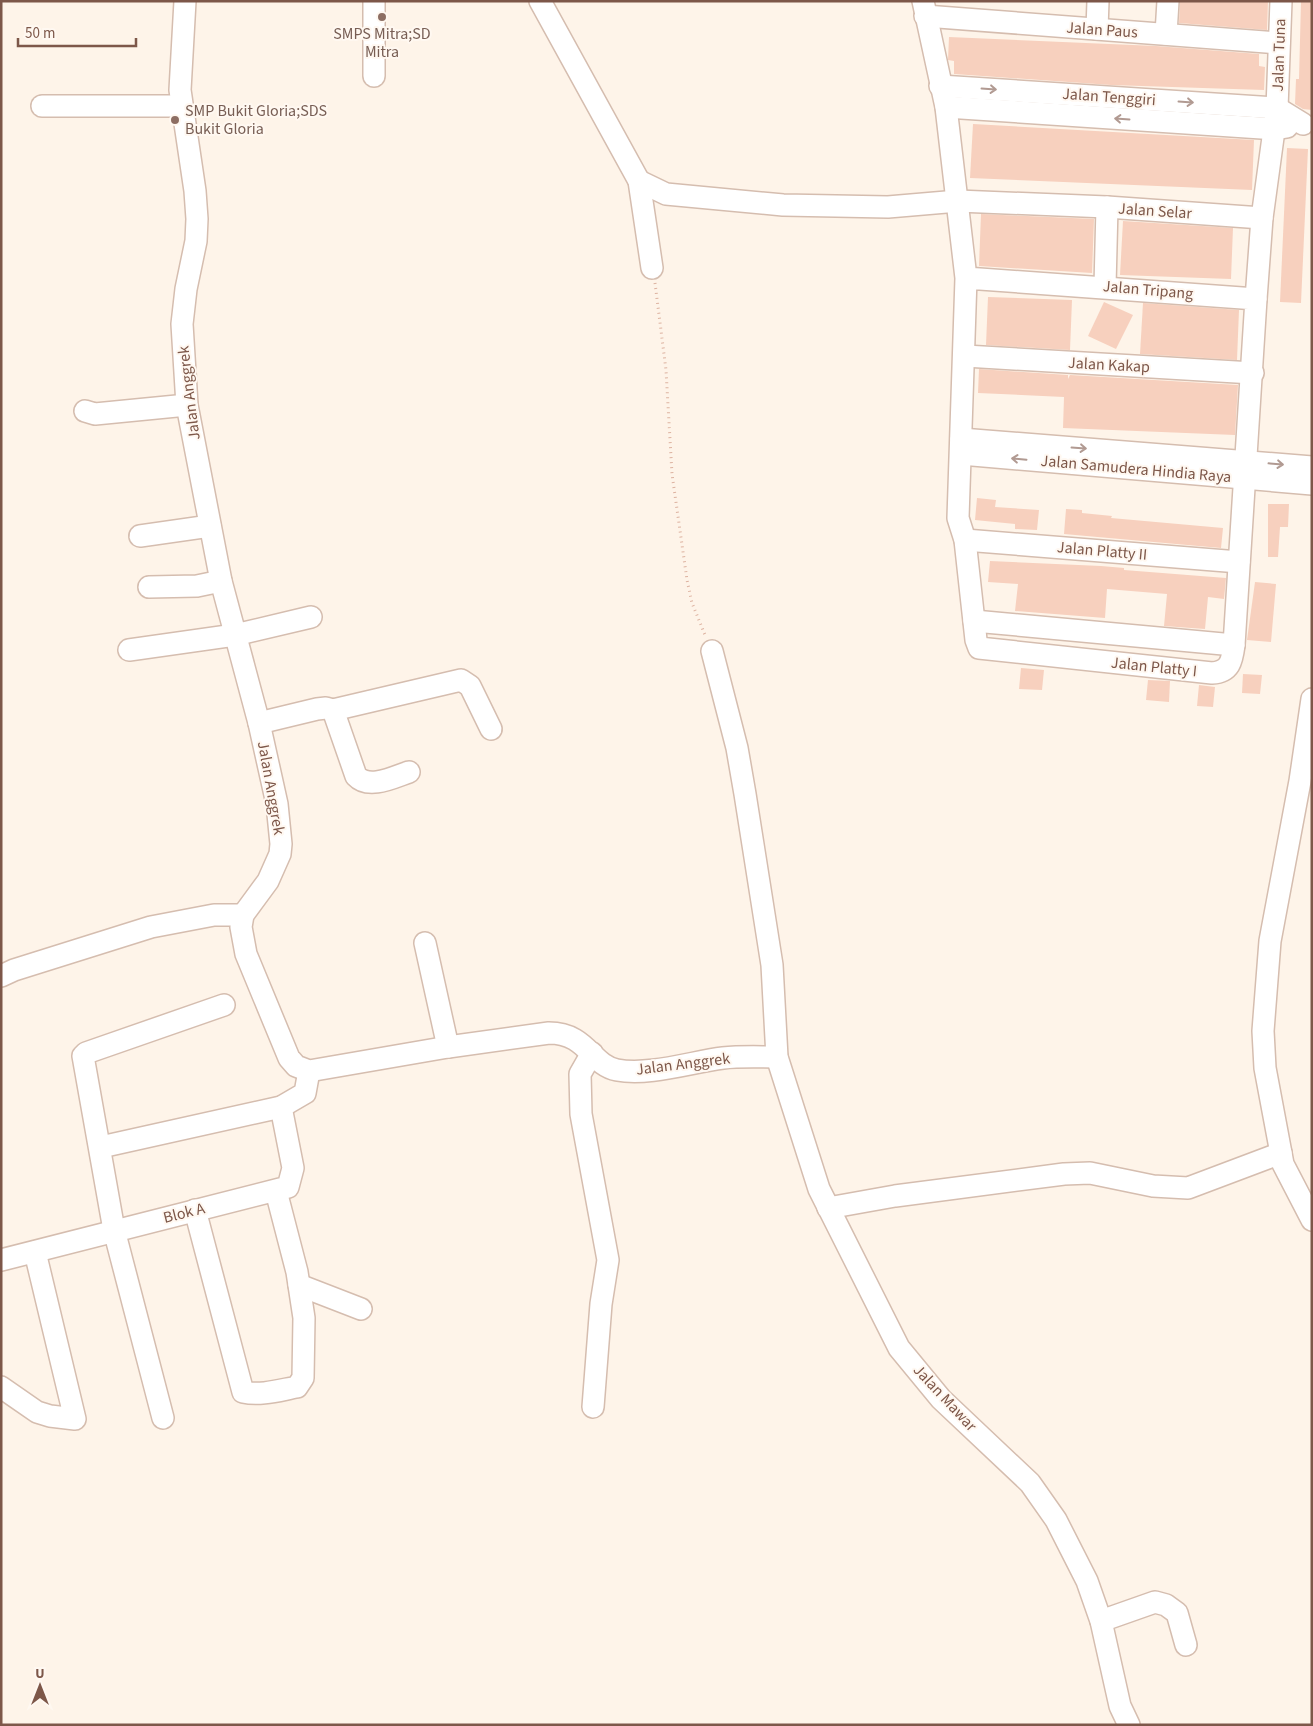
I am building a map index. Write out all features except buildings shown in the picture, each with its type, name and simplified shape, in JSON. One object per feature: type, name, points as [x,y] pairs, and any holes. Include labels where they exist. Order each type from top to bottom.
[{"type":"street","name":"Jalan Anggrek","points":[[185,1],[180,72],[182,106],[195,190],[197,219],[196,241],[186,289],[182,324],[187,405],[221,581],[259,723],[277,804],[282,844],[280,854],[268,881],[243,915]]},
{"type":"street","points":[[374,1],[374,76]]},
{"type":"street","points":[[540,1],[639,181],[652,268]]},
{"type":"street","points":[[1096,29],[1098,1]]},
{"type":"street","points":[[1166,34],[1168,1]]},
{"type":"street","name":"Jalan Tuna","points":[[1276,118],[1281,1]]},
{"type":"street","name":"Jalan Paus","points":[[924,9],[1096,29],[1278,43]]},
{"type":"street","name":"Jalan Platty I","points":[[924,9],[946,107],[966,278],[965,356],[958,518],[964,540],[979,648],[1212,672],[1221,672],[1228,668],[1232,659],[1234,645],[1244,470],[1253,373]]},
{"type":"street","name":"Jalan Tenggiri","points":[[940,86],[1276,118]]},
{"type":"street","points":[[42,106],[182,106]]},
{"type":"street","name":"Jalan Tenggiri","points":[[946,107],[1276,118]]},
{"type":"street","points":[[1253,373],[1262,218],[1276,118],[1308,125]]},
{"type":"street","name":"Jalan Selar","points":[[639,181],[666,194],[784,205],[888,207],[958,201],[1107,207],[1262,218]]},
{"type":"street","points":[[1104,286],[1107,207]]},
{"type":"street","name":"Jalan Tripang","points":[[966,278],[1104,286],[1256,299]]},
{"type":"street","name":"Jalan Kakap","points":[[965,356],[1253,373]]},
{"type":"street","points":[[85,411],[95,414],[187,405]]},
{"type":"street","name":"Jalan Samudera Hindia Raya","points":[[961,447],[1244,470],[1312,484]]},
{"type":"street","name":"Jalan Samudera Hindia Raya","points":[[1244,470],[1312,467]]},
{"type":"street","points":[[140,536],[210,526]]},
{"type":"street","name":"Jalan Platty II","points":[[964,540],[1239,562]]},
{"type":"street","points":[[149,587],[197,586],[221,581]]},
{"type":"street","points":[[129,650],[235,635],[311,616]]},
{"type":"street","points":[[974,621],[1234,645]]},
{"type":"street","name":"Jalan Mawar","points":[[712,651],[737,748],[768,935],[775,1000],[777,1057],[819,1190],[899,1348],[941,1399],[1030,1484],[1056,1520],[1087,1581],[1101,1621],[1120,1706],[1129,1725]]},
{"type":"street","points":[[259,723],[317,709],[326,708],[333,710],[461,680],[470,686],[492,729]]},
{"type":"street","points":[[1312,700],[1300,781],[1270,941],[1264,1001],[1264,1068],[1283,1164],[1312,1220]]},
{"type":"street","points":[[333,710],[356,776],[360,780],[373,782],[409,772]]},
{"type":"street","points":[[1,976],[22,967],[151,927],[214,916],[243,915],[242,938],[249,963],[290,1058],[296,1066],[309,1071],[305,1093],[282,1106],[101,1148]]},
{"type":"street","points":[[425,943],[448,1047]]},
{"type":"street","points":[[163,1418],[114,1230],[101,1148],[83,1060],[86,1053],[224,1005]]},
{"type":"street","name":"Jalan Anggrek","points":[[309,1071],[448,1047],[549,1033],[562,1033],[580,1042],[604,1064],[616,1070],[635,1071],[723,1058],[777,1057]]},
{"type":"street","points":[[592,1053],[580,1074],[581,1114],[608,1260],[602,1304],[593,1407]]},
{"type":"street","points":[[195,1210],[243,1392],[268,1393],[297,1387],[303,1378],[304,1318],[299,1285],[276,1191],[288,1187],[293,1168],[282,1106]]},
{"type":"street","points":[[828,1208],[895,1196],[1064,1174],[1090,1173],[1153,1186],[1188,1188],[1281,1153]]},
{"type":"street","name":"Blok A","points":[[1,1260],[114,1230],[276,1191]]},
{"type":"street","points":[[1,1387],[37,1412],[74,1419],[35,1252]]},
{"type":"street","points":[[299,1285],[361,1309]]},
{"type":"street","points":[[1101,1621],[1155,1602],[1166,1605],[1177,1613],[1186,1645]]},
{"type":"path","points":[[652,268],[661,316],[672,474],[687,580],[692,603],[712,651]]},
{"type":"place","name":"SMPS Mitra;SD Mitra","points":[[382,17]]},
{"type":"place","name":"SMP Bukit Gloria;SDS Bukit Gloria","points":[[175,120]]}]
